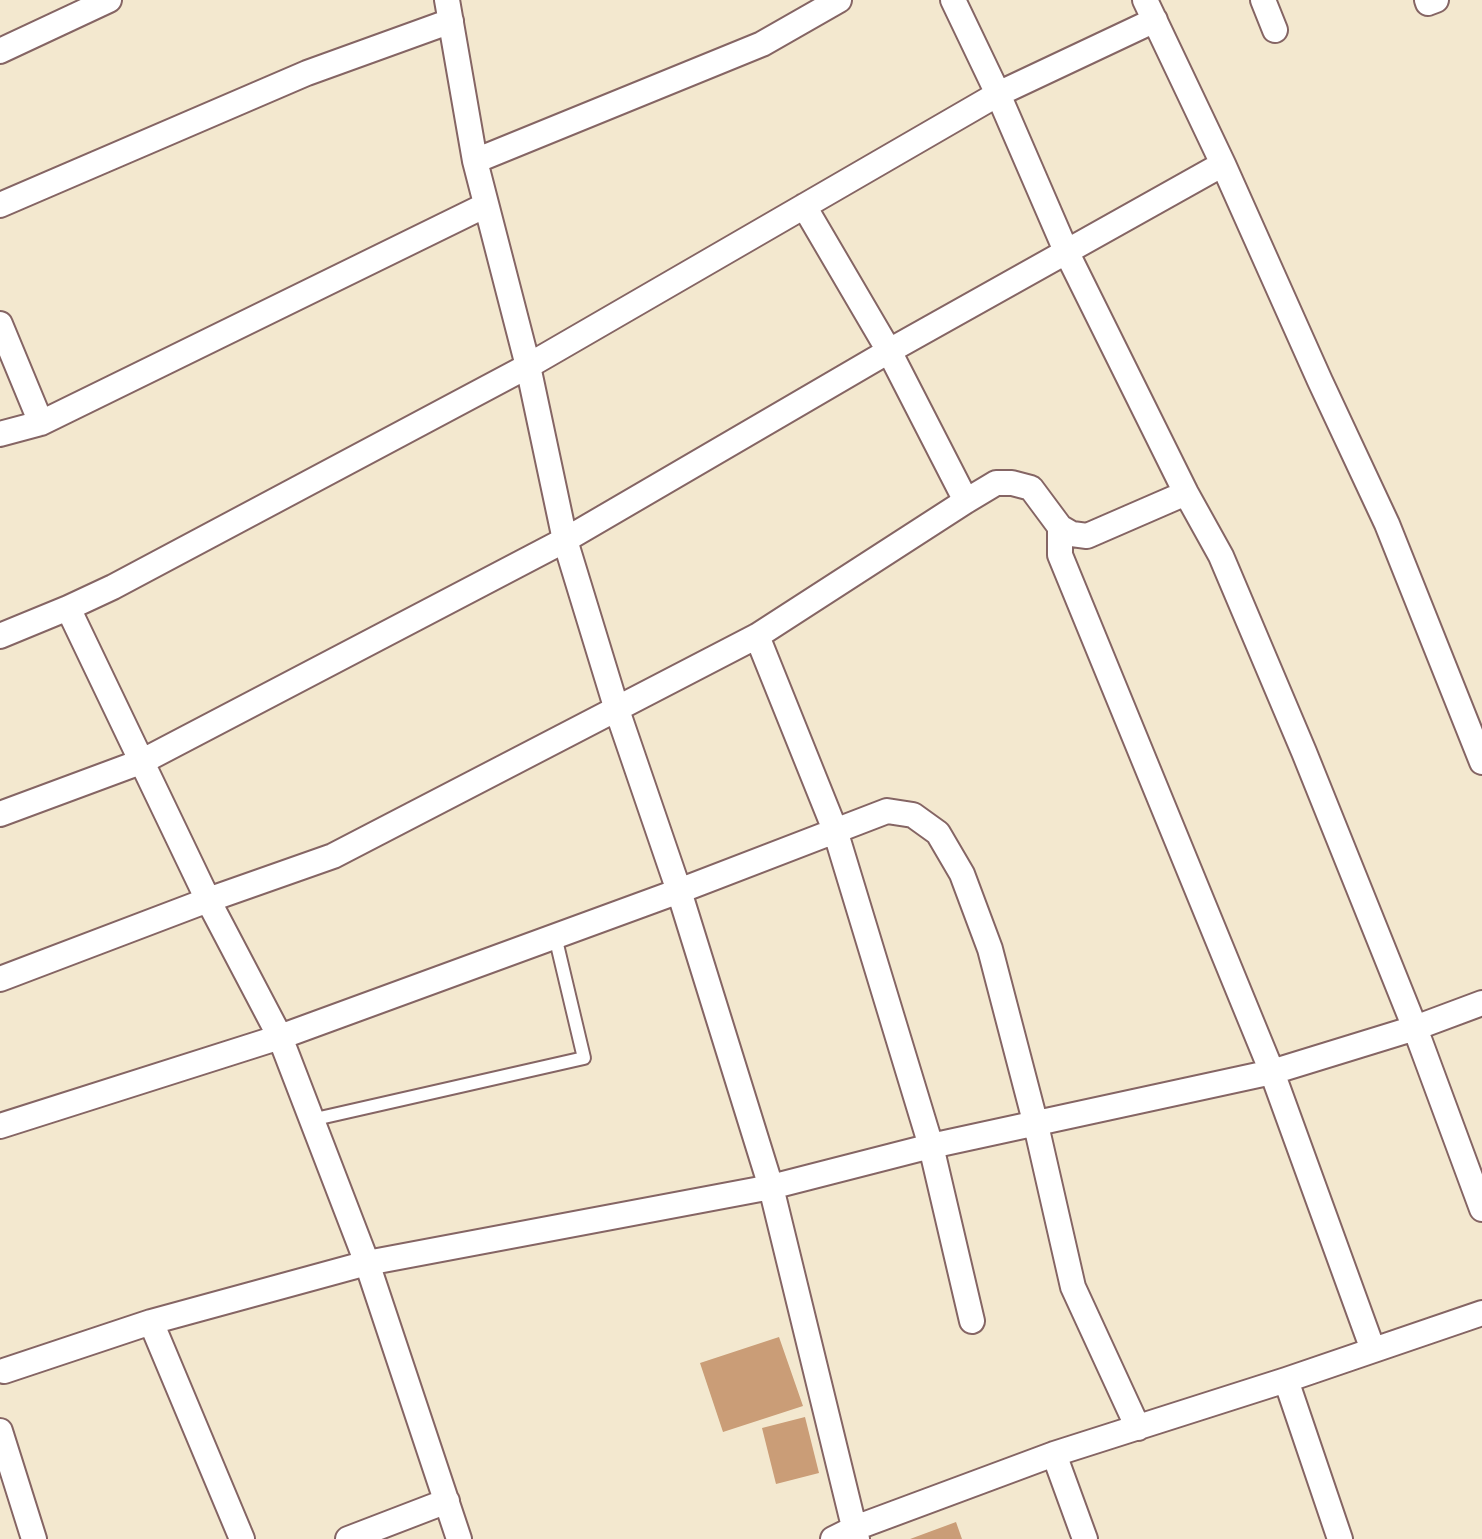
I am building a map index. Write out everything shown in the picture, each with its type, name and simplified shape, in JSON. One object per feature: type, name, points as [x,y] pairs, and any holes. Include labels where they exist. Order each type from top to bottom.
[{"type":"street","points":[[0,51],[109,0]]},
{"type":"street","points":[[475,161],[762,44],[839,0]]},
{"type":"street","points":[[953,0],[998,94],[1066,251],[1186,493],[1221,556],[1415,1028],[1482,1209]]},
{"type":"street","points":[[1263,0],[1275,30]]},
{"type":"street","points":[[1427,0],[1428,3],[1436,0]]},
{"type":"street","points":[[0,205],[449,10],[475,161],[528,366],[565,540],[771,1187],[856,1534]]},
{"type":"street","points":[[0,636],[127,580],[528,366],[998,94],[1150,10],[1387,524],[1482,762]]},
{"type":"street","points":[[0,814],[143,761],[565,540],[889,351],[1223,164]]},
{"type":"street","points":[[0,434],[41,423],[486,205]]},
{"type":"street","points":[[804,206],[889,351],[966,501]]},
{"type":"street","points":[[0,324],[41,423]]},
{"type":"street","points":[[0,979],[333,856],[757,636],[996,483],[1031,488],[1060,527],[1072,534],[1087,536],[1186,493]]},
{"type":"street","points":[[1060,527],[1060,555],[1272,1072],[1373,1350]]},
{"type":"street","points":[[68,608],[208,900],[280,1037],[367,1263],[459,1539]]},
{"type":"street","points":[[757,636],[835,830],[931,1146],[972,1321]]},
{"type":"street","points":[[0,1126],[280,1037],[887,811],[913,815],[938,833],[962,874],[990,949],[1036,1125],[1073,1287],[1138,1428]]},
{"type":"street","points":[[1,1368],[151,1322],[367,1263],[771,1187],[931,1146],[1272,1072],[1415,1028],[1482,1003]]},
{"type":"street","points":[[833,1539],[856,1534],[1054,1454],[1482,1313]]},
{"type":"street","points":[[151,1322],[242,1539]]},
{"type":"street","points":[[1286,1380],[1340,1539]]},
{"type":"street","points":[[0,1431],[34,1539]]},
{"type":"street","points":[[1054,1454],[1085,1539]]},
{"type":"street","points":[[348,1539],[447,1501]]},
{"type":"lane","points":[[311,1120],[584,1058],[555,936]]},
{"type":"building","points":[[779,1337],[803,1406],[723,1432],[700,1363]]},
{"type":"building","points":[[805,1417],[819,1473],[776,1484],[762,1428]]},
{"type":"building","points":[[956,1522],[962,1539],[910,1539]]}]
